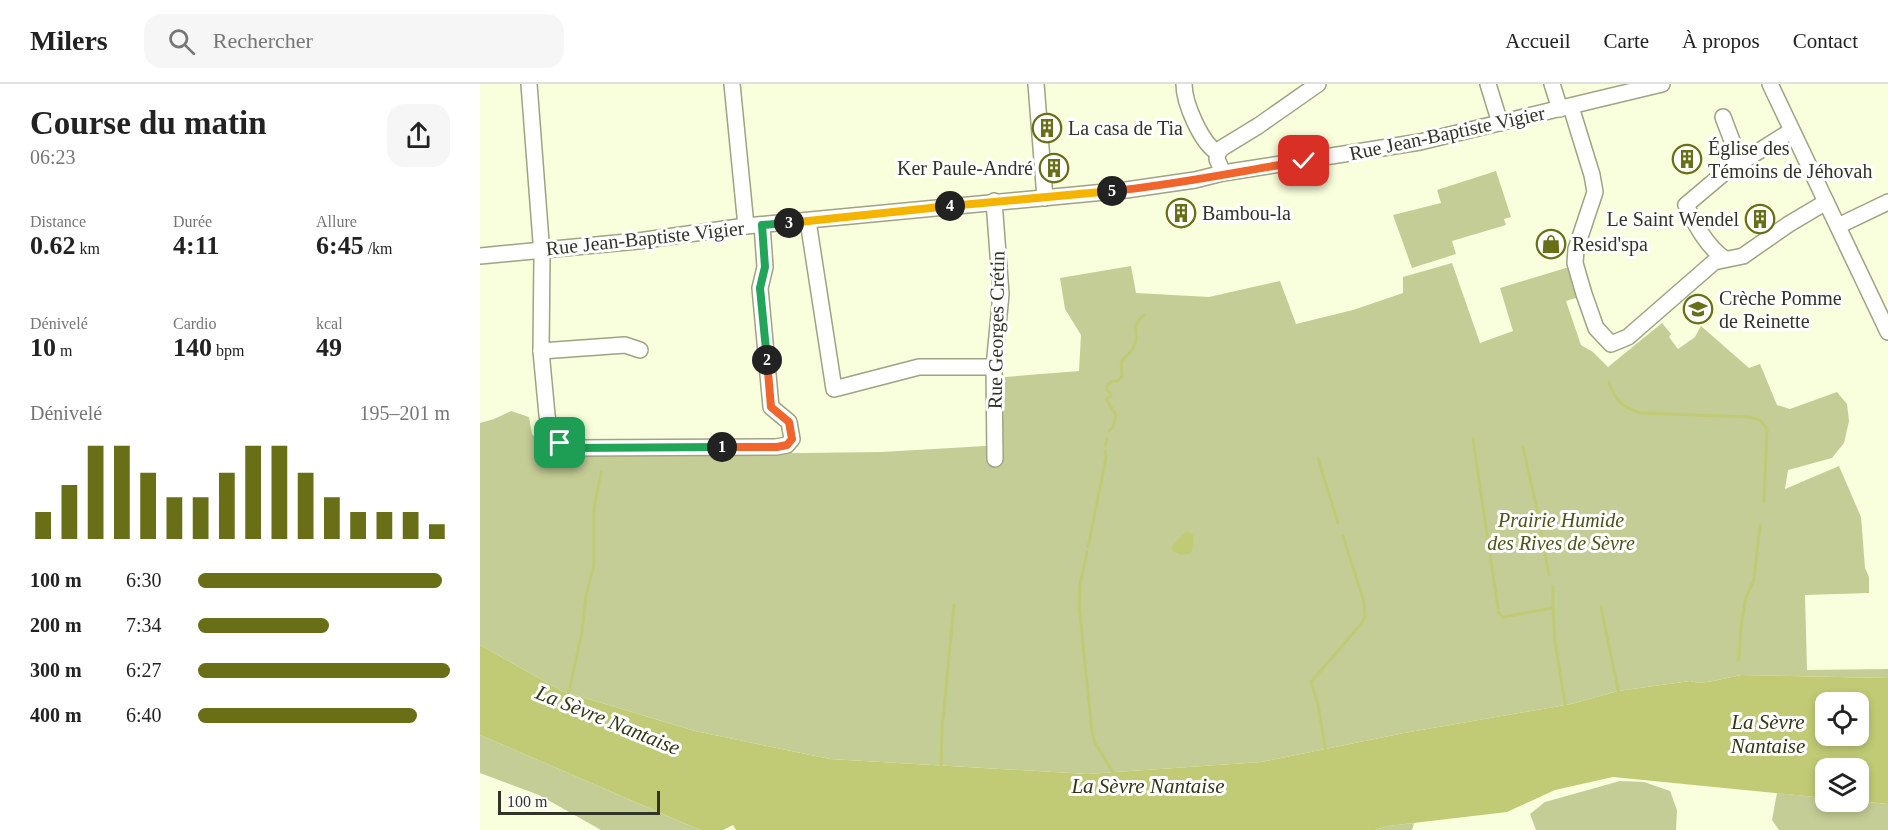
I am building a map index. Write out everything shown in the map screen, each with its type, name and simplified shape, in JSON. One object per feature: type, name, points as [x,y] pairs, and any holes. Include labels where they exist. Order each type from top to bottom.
[{"type":"street","points":[[529,84],[541,250],[542,351],[549,426],[555,438],[566,446],[573,448],[777,447],[787,445],[792,439],[789,422],[771,407],[760,288],[765,267],[762,225]]},
{"type":"street","points":[[732,84],[746,226]]},
{"type":"street","points":[[1036,84],[1045,198]]},
{"type":"street","points":[[1184,84],[1184,96],[1205,141],[1212,150],[1218,153]]},
{"type":"street","points":[[1223,173],[1217,159],[1218,153],[1233,140],[1258,126],[1318,84]]},
{"type":"street","points":[[1488,84],[1500,123]]},
{"type":"street","points":[[1552,84],[1566,108],[1592,175],[1595,192],[1576,249],[1575,263],[1596,328],[1611,344],[1628,337],[1712,264],[1743,256],[1826,202]]},
{"type":"street","name":"Rue Jean-Baptiste Vigier","points":[[480,256],[638,242],[746,226],[1126,190],[1196,180],[1223,173],[1420,142],[1662,84]]},
{"type":"street","points":[[1770,84],[1888,332]]},
{"type":"street","points":[[1723,117],[1740,162]]},
{"type":"street","points":[[1727,259],[1716,251],[1704,236],[1686,205],[1714,180],[1791,130]]},
{"type":"street","name":"Rue Georges Crétin","points":[[994,201],[1001,294],[994,367],[995,459]]},
{"type":"street","points":[[1838,226],[1888,202]]},
{"type":"street","points":[[808,221],[834,389],[919,367],[994,367]]},
{"type":"street","points":[[542,351],[625,345],[640,350]]},
{"type":"green space","points":[[1496,171],[1511,217],[1504,219],[1506,225],[1452,241],[1456,254],[1412,268],[1393,215],[1441,203],[1437,190]]},
{"type":"green space","name":"Prairie Humide des Rives de Sèvre","points":[[1452,263],[1480,343],[1513,331],[1500,288],[1569,267],[1579,297],[1566,301],[1581,345],[1593,352],[1608,367],[1662,323],[1671,334],[1669,337],[1678,349],[1695,337],[1701,326],[1749,368],[1760,364],[1777,405],[1790,409],[1837,392],[1847,404],[1849,421],[1844,443],[1832,458],[1788,470],[1785,489],[1839,466],[1861,517],[1869,593],[1805,595],[1807,670],[1888,669],[1888,678],[1741,675],[1699,683],[1690,681],[1618,691],[1571,704],[1404,733],[1261,762],[1087,774],[830,759],[695,731],[562,691],[480,645],[480,423],[511,411],[529,417],[532,434],[537,440],[537,447],[567,456],[882,452],[1002,445],[1005,377],[1079,371],[1081,335],[1065,309],[1060,278],[1131,266],[1136,293],[1209,297],[1280,281],[1296,324],[1353,310],[1403,293],[1403,277]]},
{"type":"green space","points":[[480,735],[700,830],[601,830],[539,795],[480,773]]},
{"type":"green space","points":[[1620,781],[1644,782],[1670,791],[1677,810],[1676,830],[1536,830],[1530,814],[1545,802]]},
{"type":"green space","points":[[1777,793],[1815,797],[1815,812],[1869,812],[1869,802],[1888,804],[1888,830],[1779,830],[1772,820]]},
{"type":"green space","points":[[1414,823],[1412,830],[1375,830],[1388,826]]},
{"type":"water","points":[[1186,531],[1193,534],[1194,546],[1190,554],[1181,555],[1172,551],[1172,546]]},
{"type":"water","name":"La Sèvre Nantaise","points":[[480,645],[562,691],[695,731],[830,759],[1087,774],[1261,762],[1404,733],[1571,704],[1618,691],[1690,681],[1699,683],[1741,675],[1888,678],[1888,804],[1869,802],[1869,758],[1815,758],[1815,797],[1613,777],[1555,790],[1507,812],[1388,826],[1375,830],[736,830],[733,825],[723,830],[700,830],[480,735]]},
{"type":"waterway","points":[[1109,431],[1113,427],[1116,415],[1106,399],[1111,396],[1107,386],[1112,381],[1118,381],[1122,376],[1121,362],[1134,347],[1136,325],[1144,315]]},
{"type":"waterway","points":[[1609,382],[1620,402],[1641,413],[1749,417],[1760,420],[1767,429],[1764,502]]},
{"type":"waterway","points":[[1105,446],[1107,439]]},
{"type":"waterway","points":[[1473,439],[1498,608]]},
{"type":"waterway","points":[[1523,447],[1549,575]]},
{"type":"waterway","points":[[1088,547],[1106,458],[1105,451]]},
{"type":"waterway","points":[[1318,458],[1338,523]]},
{"type":"waterway","points":[[568,695],[594,565],[594,509],[601,472]]},
{"type":"waterway","points":[[1739,660],[1741,625],[1746,597],[1754,580],[1760,525]]},
{"type":"waterway","points":[[1326,752],[1318,705],[1311,682],[1365,617],[1364,602],[1343,536]]},
{"type":"waterway","points":[[1087,552],[1080,584],[1079,605],[1092,732],[1095,743],[1114,774]]},
{"type":"waterway","points":[[1553,586],[1553,608]]},
{"type":"waterway","points":[[941,767],[942,729],[954,605]]},
{"type":"waterway","points":[[1601,607],[1619,694]]},
{"type":"waterway","points":[[1498,612],[1503,617],[1553,608],[1555,642],[1566,709]]},
{"type":"place","name":"La casa de Tia","points":[[1047,128]]},
{"type":"place","name":"Église des Témoins de Jéhovah","points":[[1687,159]]},
{"type":"place","name":"Ker Paule-André","points":[[1054,168]]},
{"type":"place","name":"Bambou-la","points":[[1181,213]]},
{"type":"place","name":"Le Saint Wendel","points":[[1760,219]]},
{"type":"place","name":"Resid'spa","points":[[1551,244]]},
{"type":"place","name":"Crèche Pomme de Reinette","points":[[1698,309]]},
{"type":"route","points":[[560,443],[573,448],[777,447],[787,445],[792,439],[789,422],[771,407],[760,288],[765,267],[762,225],[1126,190],[1304,161]]}]
